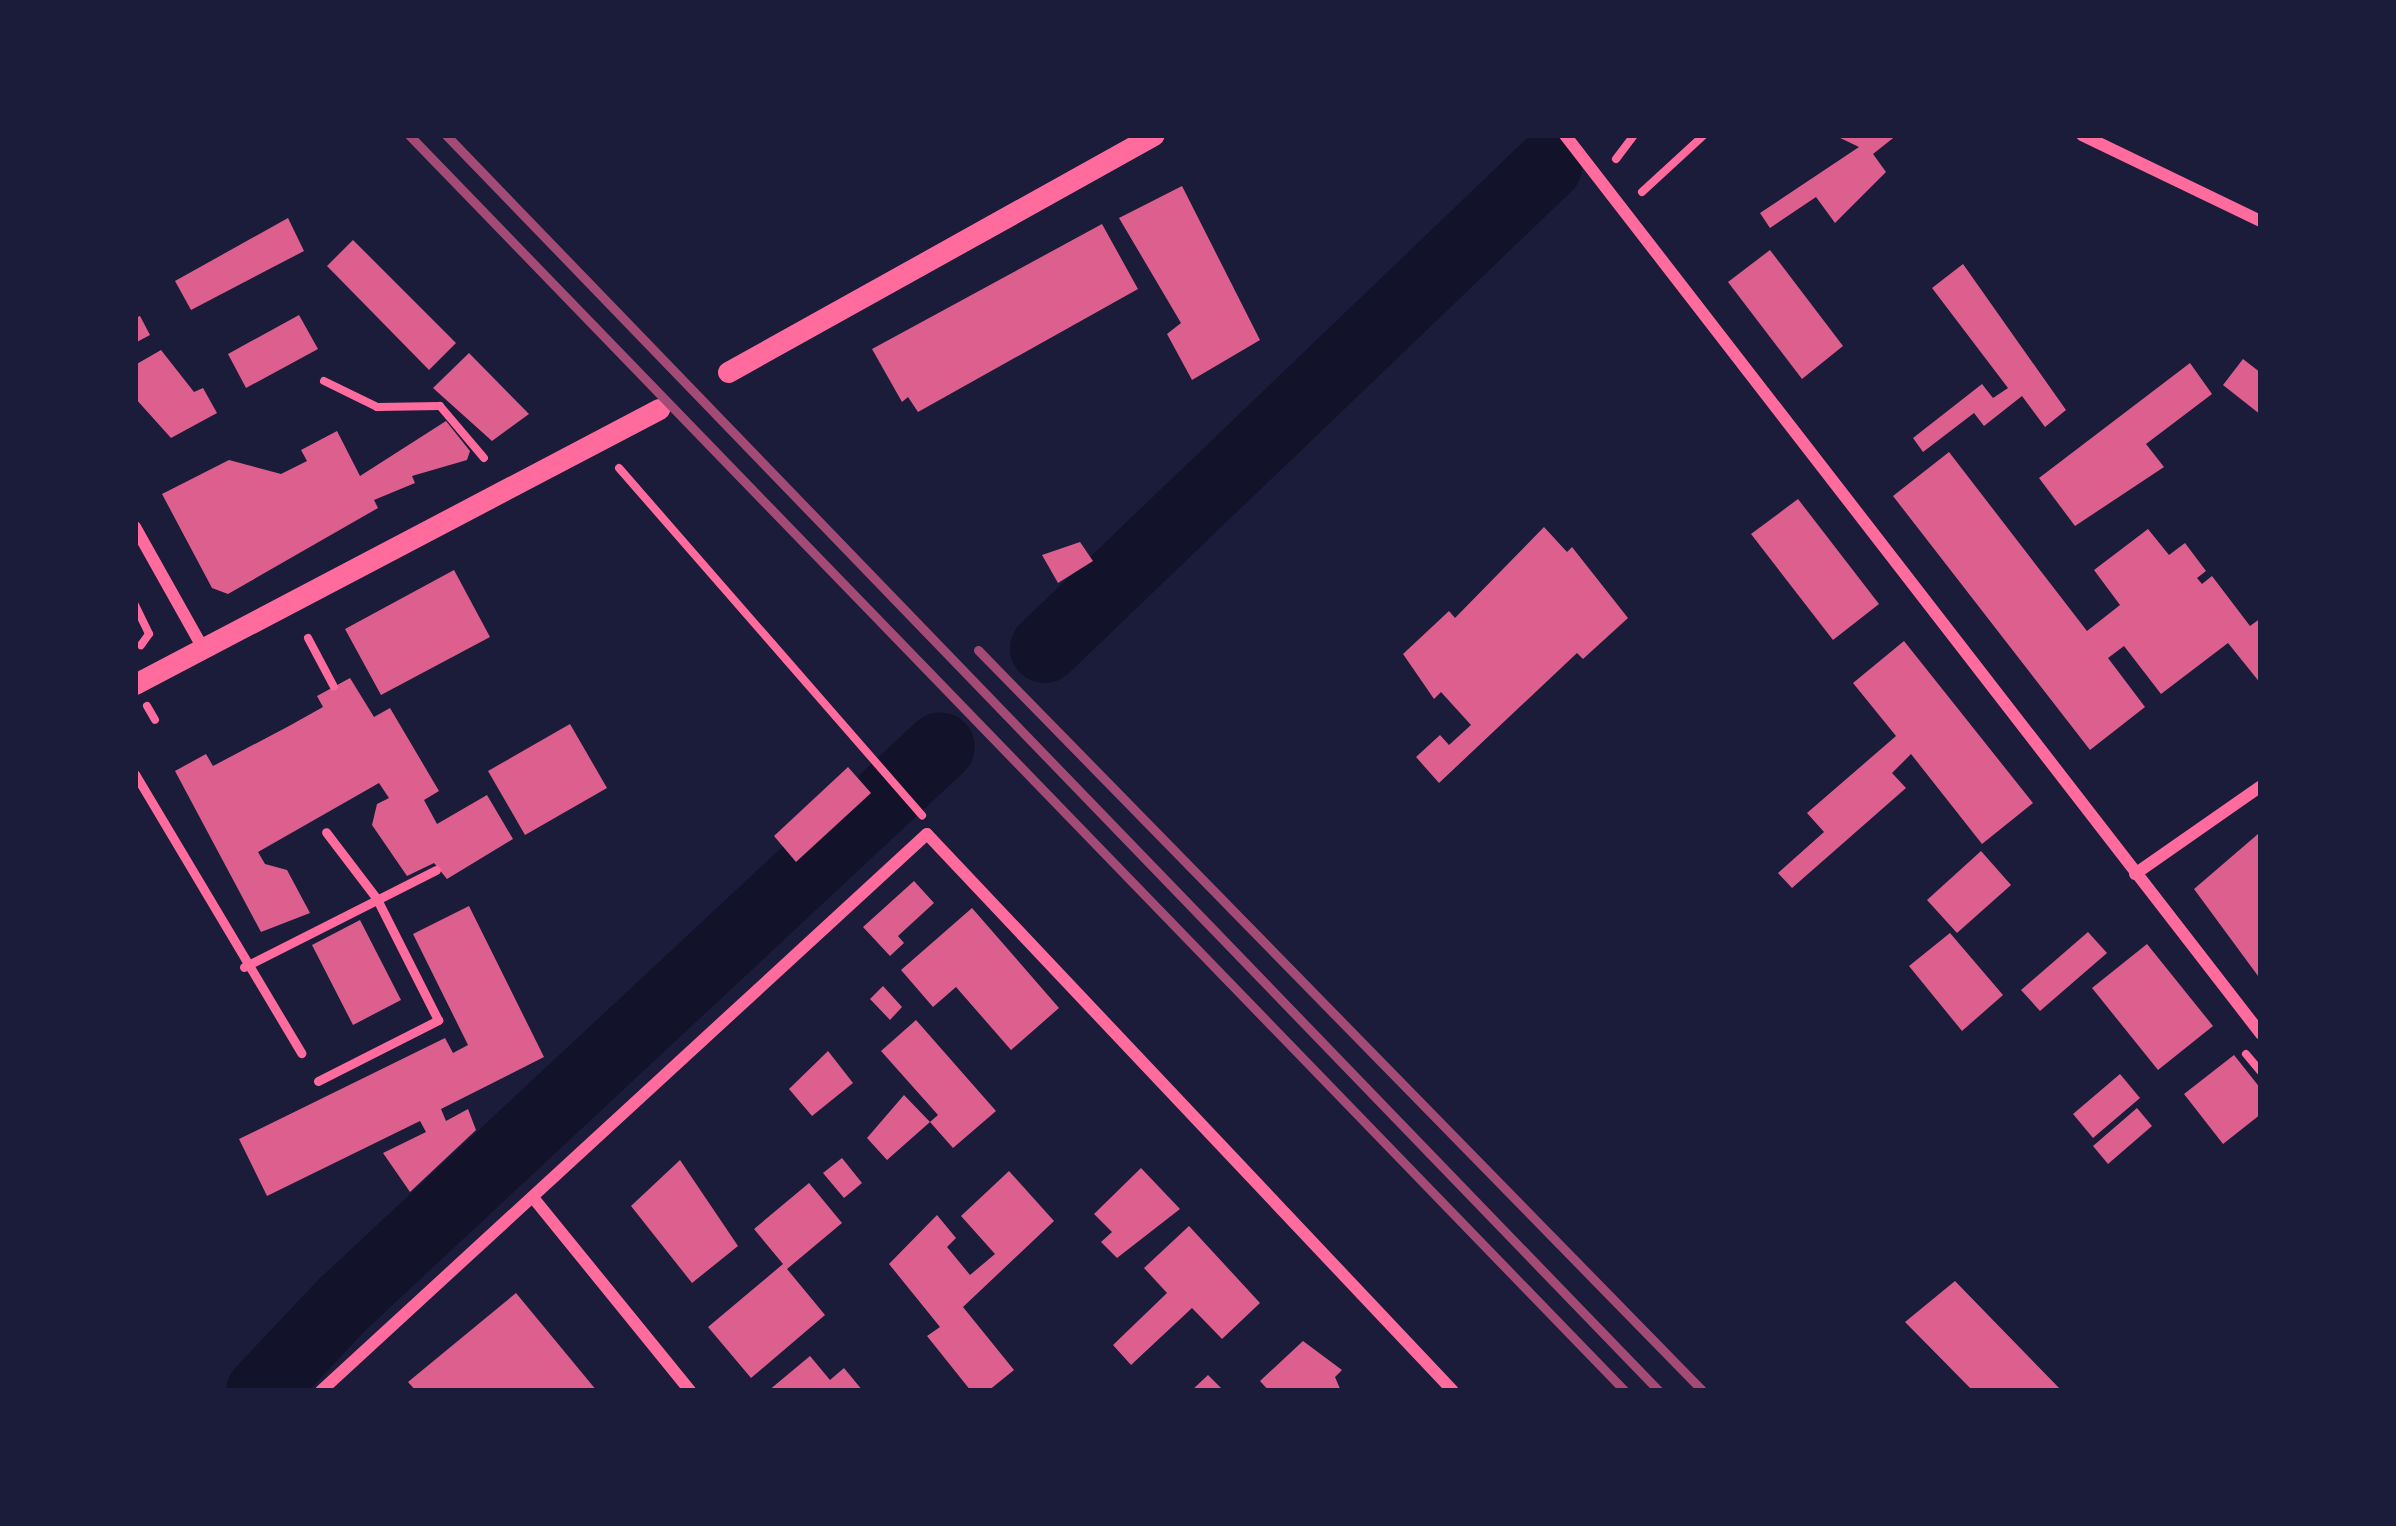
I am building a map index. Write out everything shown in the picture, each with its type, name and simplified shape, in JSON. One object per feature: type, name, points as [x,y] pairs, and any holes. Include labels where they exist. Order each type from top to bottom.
[{"type":"street","points":[[728,372],[1154,135]]},
{"type":"street","points":[[1565,135],[1981,663],[2037,752],[2261,1034]]},
{"type":"street","points":[[2082,135],[2261,221]]},
{"type":"street","points":[[135,684],[659,409]]},
{"type":"street","points":[[135,526],[203,648]]},
{"type":"street","points":[[2135,874],[2261,786]]},
{"type":"street","points":[[321,1391],[535,1200],[927,834],[1453,1391]]},
{"type":"street","points":[[535,1200],[690,1391]]},
{"type":"lane","points":[[135,774],[244,967],[301,1053]]},
{"type":"lane","points":[[317,1081],[438,1020],[377,899],[326,832]]},
{"type":"lane","points":[[244,967],[436,870]]},
{"type":"path","points":[[1616,159],[1634,135]]},
{"type":"path","points":[[1642,192],[1704,135]]},
{"type":"path","points":[[324,381],[376,407],[440,406],[484,458]]},
{"type":"path","points":[[619,468],[907,796]]},
{"type":"path","points":[[135,605],[149,634],[135,648]]},
{"type":"path","points":[[308,638],[334,687]]},
{"type":"building","points":[[1834,135],[1897,135],[1873,154],[1886,172],[1835,223],[1816,197],[1770,228],[1760,213],[1859,147]]},
{"type":"building","points":[[1182,186],[1260,340],[1192,380],[1167,334],[1181,323],[1119,218]]},
{"type":"building","points":[[288,218],[304,251],[191,310],[175,281]]},
{"type":"building","points":[[1102,224],[1138,289],[918,412],[908,397],[902,402],[872,349]]},
{"type":"building","points":[[353,240],[456,343],[429,370],[327,266]]},
{"type":"building","points":[[1770,250],[1843,346],[1802,379],[1728,282]]},
{"type":"building","points":[[1963,264],[2066,410],[2045,427],[2022,396],[1984,426],[1974,413],[1923,452],[1913,438],[1982,384],[1993,398],[2008,388],[1932,288]]},
{"type":"building","points":[[299,315],[318,349],[246,388],[228,354]]},
{"type":"building","points":[[140,316],[150,335],[135,343],[135,318]]},
{"type":"building","points":[[161,350],[194,392],[203,388],[217,413],[171,438],[135,398],[135,365]]},
{"type":"building","points":[[469,353],[529,414],[492,441],[433,388]]},
{"type":"building","points":[[2243,359],[2261,373],[2261,415],[2223,385]]},
{"type":"building","points":[[2190,363],[2212,394],[2146,444],[2164,467],[2075,526],[2039,478]]},
{"type":"building","points":[[446,421],[470,451],[467,460],[412,476],[415,483],[374,500],[378,508],[228,594],[212,588],[162,494],[229,460],[281,474],[307,461],[301,450],[337,431],[360,476]]},
{"type":"building","points":[[1949,452],[2087,631],[2120,605],[2094,570],[2148,529],[2169,555],[2185,543],[2206,571],[2197,578],[2202,584],[2212,576],[2250,626],[2261,618],[2261,684],[2228,643],[2161,694],[2124,646],[2108,658],[2145,707],[2090,750],[1893,496]]},
{"type":"building","points":[[1798,499],[1879,604],[1833,640],[1751,534]]},
{"type":"building","points":[[1544,527],[1567,552],[1572,547],[1628,618],[1583,659],[1577,653],[1439,783],[1416,757],[1440,735],[1449,745],[1471,725],[1441,692],[1434,699],[1403,654],[1449,611],[1455,618]]},
{"type":"building","points":[[1080,542],[1093,561],[1058,583],[1042,555]]},
{"type":"building","points":[[454,570],[490,637],[381,695],[345,629]]},
{"type":"building","points":[[1904,641],[2033,803],[1982,844],[1911,754],[1892,773],[1906,788],[1792,888],[1778,873],[1824,832],[1807,813],[1896,736],[1853,683]]},
{"type":"building","points":[[350,678],[374,717],[390,708],[439,791],[424,800],[437,824],[487,795],[513,839],[447,879],[434,863],[407,876],[372,825],[377,804],[389,798],[379,783],[258,852],[265,864],[287,870],[310,913],[261,932],[175,771],[206,754],[213,766],[289,726],[323,707],[317,696]]},
{"type":"building","points":[[570,724],[607,788],[525,835],[488,771]]},
{"type":"building","points":[[848,767],[871,793],[796,862],[774,836]]},
{"type":"building","points":[[2258,834],[2261,838],[2261,980],[2194,889]]},
{"type":"building","points":[[1981,851],[2011,885],[1957,933],[1927,900]]},
{"type":"building","points":[[914,881],[934,903],[898,936],[904,943],[890,956],[863,927]]},
{"type":"building","points":[[469,906],[544,1057],[441,1109],[446,1121],[468,1109],[476,1130],[410,1192],[383,1153],[426,1132],[420,1121],[267,1196],[239,1139],[445,1038],[453,1053],[468,1045],[413,934]]},
{"type":"building","points":[[972,908],[1059,1008],[1011,1050],[956,987],[933,1007],[901,970]]},
{"type":"building","points":[[360,920],[401,1000],[353,1025],[312,945]]},
{"type":"building","points":[[2088,932],[2107,953],[2040,1011],[2021,990]]},
{"type":"building","points":[[1950,933],[2003,995],[1962,1031],[1909,966]]},
{"type":"building","points":[[2147,944],[2213,1026],[2158,1070],[2092,988]]},
{"type":"building","points":[[883,986],[902,1007],[890,1020],[870,999]]},
{"type":"building","points":[[916,1020],[996,1111],[953,1148],[930,1122],[938,1115],[881,1051]]},
{"type":"building","points":[[828,1051],[853,1083],[812,1116],[789,1089]]},
{"type":"building","points":[[2234,1055],[2261,1089],[2261,1114],[2223,1144],[2184,1094]]},
{"type":"building","points":[[2120,1074],[2140,1098],[2093,1138],[2073,1114]]},
{"type":"building","points":[[904,1095],[930,1122],[887,1160],[867,1138]]},
{"type":"building","points":[[2137,1108],[2152,1126],[2108,1164],[2093,1146]]},
{"type":"building","points":[[842,1158],[862,1183],[844,1198],[823,1173]]},
{"type":"building","points":[[680,1160],[738,1246],[692,1283],[631,1206]]},
{"type":"building","points":[[1141,1168],[1180,1209],[1117,1258],[1101,1242],[1112,1232],[1094,1214]]},
{"type":"building","points":[[1009,1171],[1054,1221],[963,1307],[1014,1370],[988,1391],[971,1391],[927,1336],[940,1327],[889,1264],[937,1215],[956,1238],[947,1247],[970,1275],[995,1254],[961,1216]]},
{"type":"building","points":[[809,1183],[842,1223],[787,1269],[825,1315],[751,1378],[708,1327],[783,1264],[754,1229]]},
{"type":"building","points":[[1189,1226],[1260,1303],[1222,1339],[1192,1308],[1131,1365],[1113,1345],[1167,1293],[1144,1268]]},
{"type":"building","points":[[1955,1281],[2062,1391],[1973,1391],[1905,1322]]},
{"type":"building","points":[[516,1293],[597,1391],[416,1391],[408,1382]]},
{"type":"building","points":[[1303,1341],[1342,1370],[1335,1377],[1341,1391],[1269,1391],[1260,1381]]},
{"type":"building","points":[[810,1356],[830,1380],[844,1368],[863,1391],[768,1391]]},
{"type":"building","points":[[1208,1375],[1224,1391],[1191,1391]]},
{"type":"waterway","points":[[1044,648],[1547,166]]},
{"type":"waterway","points":[[260,1391],[343,1303],[940,746]]},
{"type":"railway","points":[[409,135],[1625,1391]]},
{"type":"railway","points":[[446,135],[1659,1391]]},
{"type":"railway","points":[[978,650],[1703,1391]]}]
